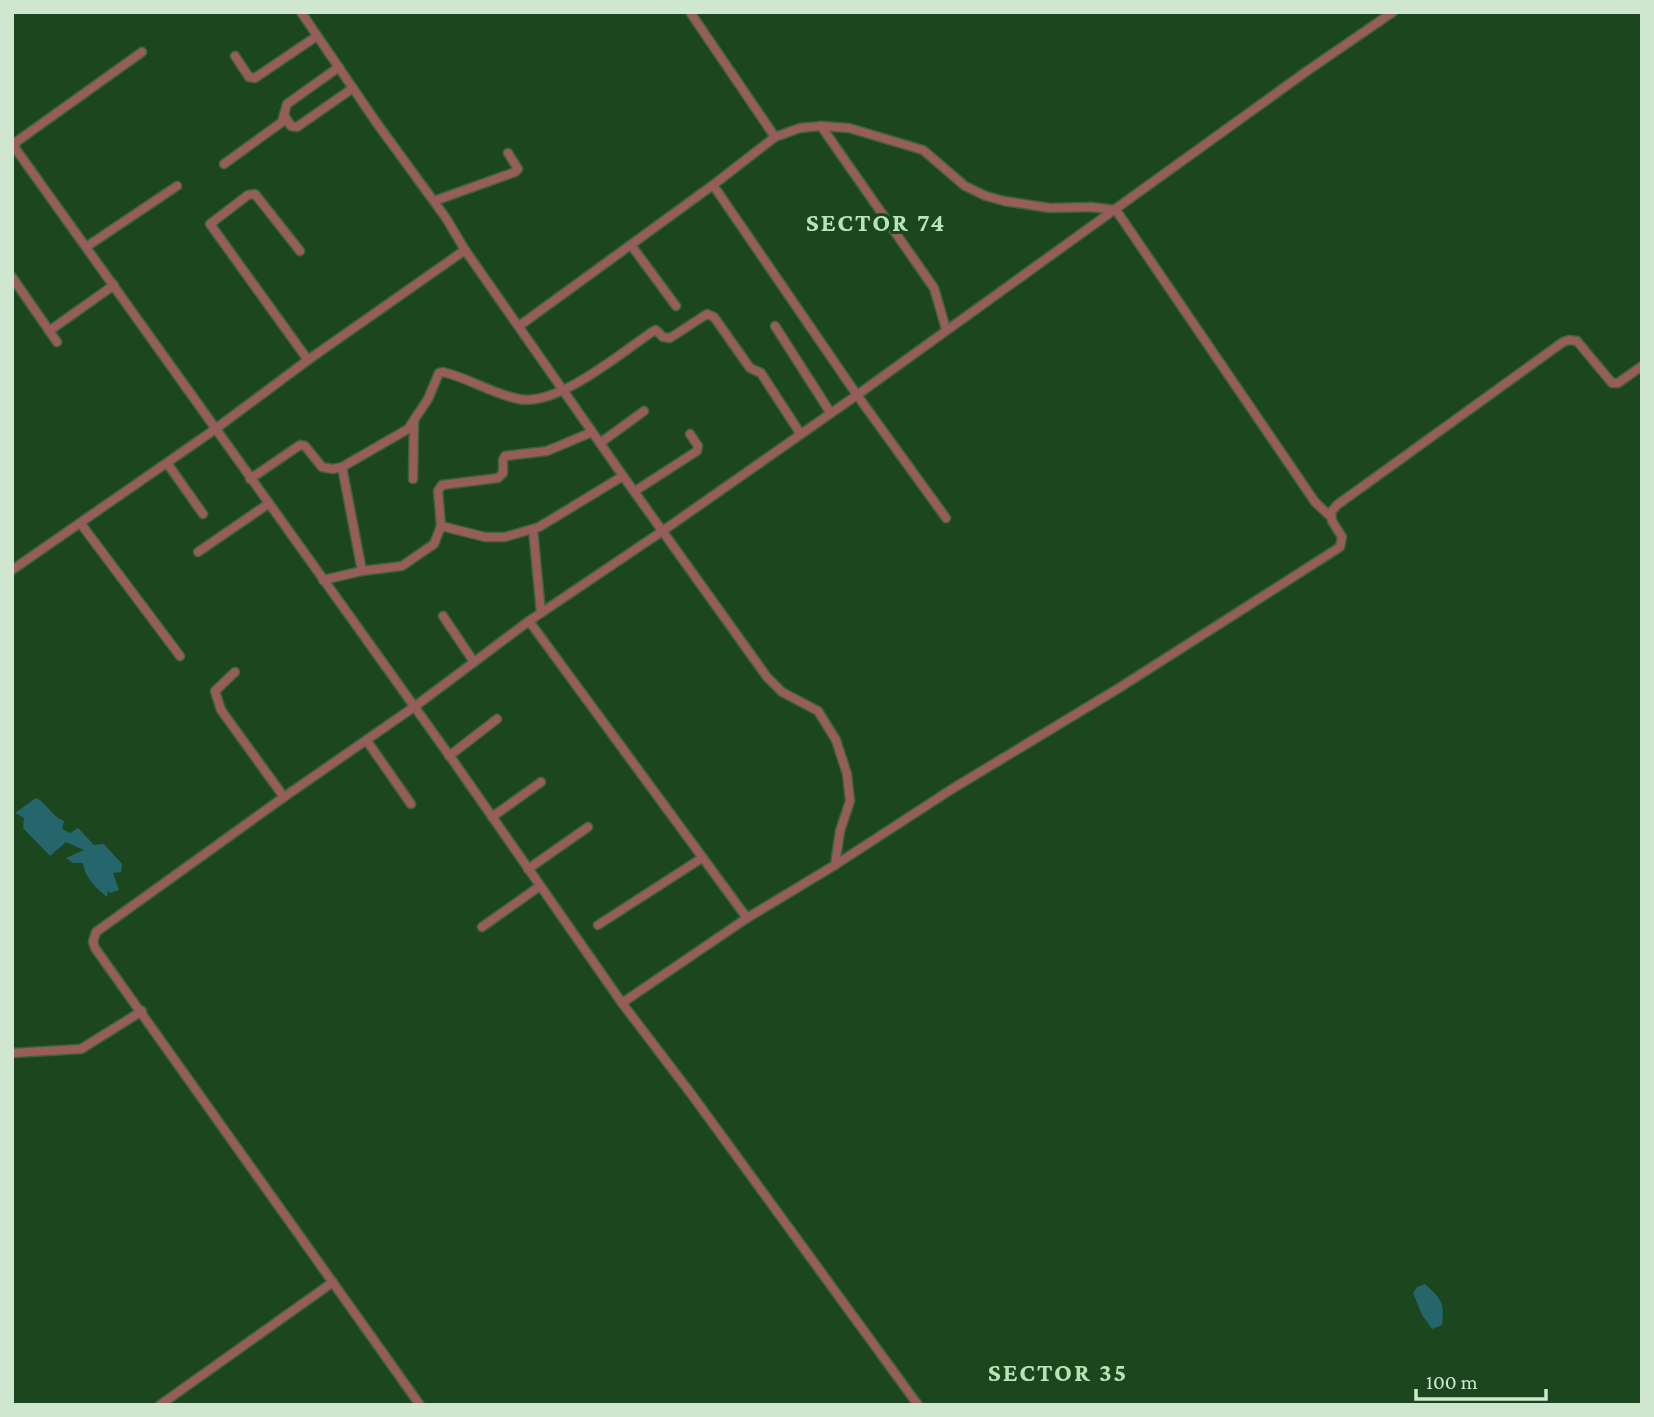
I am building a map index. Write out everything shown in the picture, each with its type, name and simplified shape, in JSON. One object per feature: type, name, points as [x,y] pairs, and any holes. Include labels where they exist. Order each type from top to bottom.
[{"type":"street","points":[[301,12],[622,476],[664,530],[767,677],[782,692],[818,710],[836,740],[847,774],[850,801],[840,831],[835,865]]},
{"type":"street","points":[[690,12],[775,137]]},
{"type":"street","points":[[421,1405],[95,948],[93,937],[108,923],[367,741],[529,621],[857,395],[1393,12]]},
{"type":"street","points":[[235,56],[249,77],[255,78],[317,36]]},
{"type":"street","points":[[142,52],[15,144],[15,148],[622,1003],[918,1405]]},
{"type":"street","points":[[224,164],[282,122],[287,104],[339,67]]},
{"type":"street","points":[[284,115],[291,125],[297,127],[353,88]]},
{"type":"street","points":[[821,126],[934,288],[946,329]]},
{"type":"street","points":[[519,326],[775,137],[800,128],[821,126],[873,134],[923,150],[965,186],[986,196],[1027,206],[1116,210]]},
{"type":"street","points":[[434,201],[515,172],[517,165],[508,153]]},
{"type":"street","points":[[713,185],[857,395],[946,518]]},
{"type":"street","points":[[86,247],[177,186]]},
{"type":"street","points":[[300,251],[255,194],[248,195],[211,224],[308,360]]},
{"type":"street","points":[[622,1003],[747,918],[1119,688],[1340,547],[1342,537],[1331,517],[1315,502],[1116,210]]},
{"type":"street","points":[[631,245],[676,306]]},
{"type":"street","points":[[12,570],[215,430],[308,360],[466,250]]},
{"type":"street","points":[[12,277],[57,342]]},
{"type":"street","points":[[49,331],[114,285]]},
{"type":"street","points":[[250,479],[300,445],[305,446],[322,467],[342,467],[408,429],[428,399],[439,373],[443,372],[502,395],[523,400],[564,391],[652,332],[656,330],[663,337],[670,338],[707,314],[714,317],[750,368],[761,373],[800,433]]},
{"type":"street","points":[[775,326],[830,412]]},
{"type":"street","points":[[1331,517],[1331,511],[1337,505],[1566,340],[1577,341],[1612,383],[1618,383],[1642,366]]},
{"type":"street","points":[[600,443],[644,411]]},
{"type":"street","points":[[413,479],[414,422]]},
{"type":"street","points":[[323,580],[362,571],[396,568],[408,563],[437,540],[441,526],[439,491],[442,485],[498,478],[503,473],[505,456],[547,451],[592,432]]},
{"type":"street","points":[[635,491],[697,451],[698,446],[690,434]]},
{"type":"street","points":[[167,463],[204,514]]},
{"type":"street","points":[[342,467],[362,571]]},
{"type":"street","points":[[441,526],[497,539],[533,529],[622,476]]},
{"type":"street","points":[[198,552],[268,504]]},
{"type":"street","points":[[81,524],[180,656]]},
{"type":"street","points":[[533,529],[541,613]]},
{"type":"street","points":[[443,616],[474,662]]},
{"type":"street","points":[[529,621],[747,918]]},
{"type":"street","points":[[235,672],[215,691],[216,699],[221,710],[284,797]]},
{"type":"street","points":[[449,756],[497,719]]},
{"type":"street","points":[[367,741],[411,804]]},
{"type":"street","points":[[492,817],[541,782]]},
{"type":"street","points":[[528,869],[588,827]]},
{"type":"street","points":[[598,925],[702,858]]},
{"type":"street","points":[[482,927],[540,886]]},
{"type":"street","points":[[12,1053],[81,1049],[142,1011]]},
{"type":"street","points":[[160,1405],[333,1282]]},
{"type":"water","points":[[36,798],[64,821],[62,829],[70,833],[78,828],[94,845],[104,844],[122,864],[121,872],[113,873],[119,890],[111,893],[108,891],[107,897],[89,878],[83,863],[73,863],[66,858],[84,850],[66,842],[50,856],[23,828],[24,818],[15,813]]},
{"type":"water","points":[[1425,1284],[1438,1298],[1443,1311],[1442,1325],[1432,1329],[1422,1315],[1413,1293],[1417,1287]]},
{"type":"district","name":"SECTOR 74","points":[[876,222]]},
{"type":"district","name":"SECTOR 35","points":[[1058,1372]]}]
